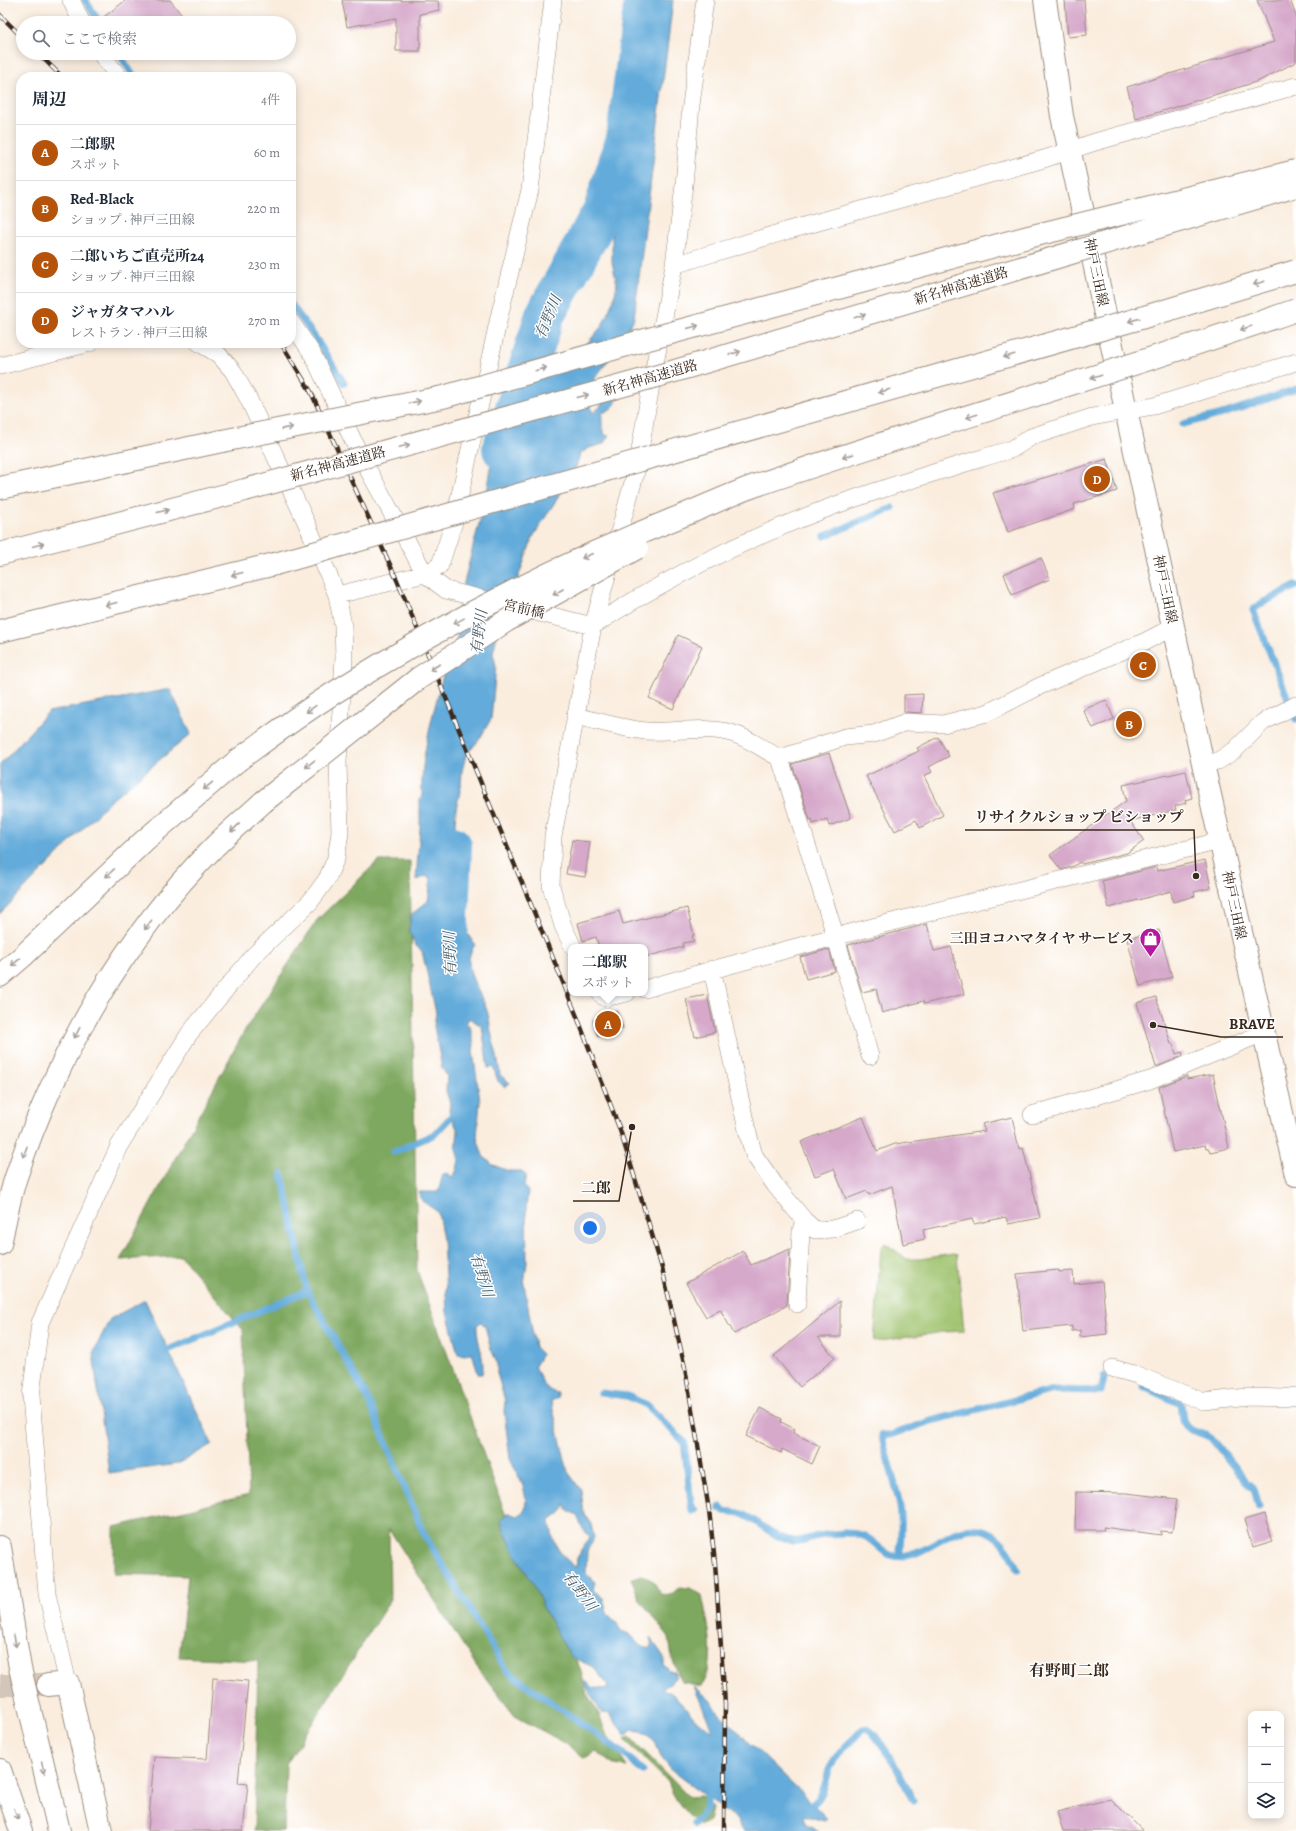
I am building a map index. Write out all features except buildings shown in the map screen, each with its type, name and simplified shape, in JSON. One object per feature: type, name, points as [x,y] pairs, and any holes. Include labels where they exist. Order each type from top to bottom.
[{"type":"main road","name":"神戸三田線","points":[[1045,0],[1062,116],[1220,841],[1296,1175]]},
{"type":"main road","points":[[0,488],[222,441],[443,397],[652,338],[1020,239],[1296,171]]},
{"type":"main road","name":"新名神高速道路","points":[[0,554],[245,490],[668,373],[1296,186]]},
{"type":"main road","points":[[0,631],[275,564],[1141,318],[1296,271]]},
{"type":"main road","points":[[0,976],[144,841],[237,761],[335,692],[404,651],[523,586],[628,537],[752,487],[906,436],[1143,362],[1296,310]]},
{"type":"main road","points":[[0,474],[48,469],[222,441]]},
{"type":"main road","points":[[0,1244],[16,1178],[42,1104],[78,1031],[117,966],[166,901],[214,847],[263,802],[419,678],[506,621],[593,571],[752,487]]},
{"type":"main road","points":[[0,1547],[20,1668],[59,1831]]},
{"type":"main road","points":[[58,1684],[101,1831]]},
{"type":"main road","points":[[0,1770],[21,1831]]},
{"type":"street","points":[[71,0],[79,16]]},
{"type":"street","points":[[337,595],[425,574],[440,565],[454,522],[500,313],[530,190],[553,0]]},
{"type":"street","points":[[572,944],[563,926],[551,886],[553,836],[575,716],[585,624],[637,468],[652,379],[674,265],[705,0]]},
{"type":"street","points":[[106,60],[115,72]]},
{"type":"street","points":[[674,265],[786,231],[1044,159],[1070,150],[1296,86]]},
{"type":"street","points":[[296,329],[312,353],[360,455],[425,574]]},
{"type":"street","points":[[0,366],[70,348]]},
{"type":"street","points":[[58,1684],[46,1594],[31,1396],[40,1323],[119,1146],[189,1034],[254,955],[310,902],[326,879],[336,858],[340,833],[338,762],[344,657],[343,625],[337,595],[307,524],[234,371],[218,354],[208,348]]},
{"type":"street","points":[[585,624],[716,557],[835,506],[1012,449],[1031,437],[1092,418],[1126,410],[1154,406],[1296,362]]},
{"type":"street","name":"宮前橋","points":[[425,574],[446,590],[585,624]]},
{"type":"street","points":[[780,758],[845,737],[874,734],[906,722],[943,724],[987,713],[1040,686],[1173,627]]},
{"type":"street","points":[[1203,764],[1218,761],[1235,750],[1263,722],[1296,705]]},
{"type":"street","points":[[575,716],[645,731],[705,729],[730,732],[747,738],[780,758],[836,938],[870,1056]]},
{"type":"street","points":[[648,988],[712,969],[996,896],[1220,841]]},
{"type":"street","points":[[712,969],[747,1130],[754,1155],[804,1220],[815,1230],[834,1229],[857,1222]]},
{"type":"street","points":[[603,996],[605,998],[614,996]]},
{"type":"street","points":[[1032,1115],[1150,1080],[1263,1033]]},
{"type":"street","points":[[797,1304],[801,1231],[804,1220]]},
{"type":"street","points":[[1112,1368],[1138,1375],[1204,1402],[1247,1397],[1296,1396]]},
{"type":"green space","points":[[378,861],[410,861],[417,1270],[511,1530],[580,1668],[587,1694],[598,1712],[607,1736],[627,1767],[615,1765],[596,1751],[585,1758],[563,1742],[515,1716],[477,1667],[389,1529],[390,1600],[286,1765],[284,1831],[254,1831],[258,1661],[179,1657],[188,1576],[114,1574],[114,1527],[249,1495],[243,1330],[181,1256],[120,1260],[245,1030],[317,920]]},
{"type":"green space","points":[[885,1243],[907,1259],[920,1259],[953,1254],[957,1255],[964,1331],[943,1332],[874,1342],[881,1248]]},
{"type":"green space","points":[[641,1575],[648,1577],[653,1582],[660,1594],[671,1595],[679,1587],[690,1588],[702,1595],[709,1629],[711,1653],[707,1676],[702,1686],[682,1682],[672,1659],[669,1637],[640,1600],[631,1579]]},
{"type":"green space","points":[[630,1737],[689,1797],[701,1796],[712,1807],[709,1822],[701,1825],[686,1812],[673,1794],[668,1782],[624,1739]]},
{"type":"water","points":[[643,0],[673,0],[634,318],[624,339],[595,378],[591,408],[593,413],[600,407],[605,396],[619,394],[614,406],[602,413],[602,427],[605,435],[609,436],[603,444],[589,448],[580,454],[575,470],[533,537],[498,632],[493,653],[496,666],[491,719],[479,740],[466,755],[462,771],[461,787],[456,809],[452,875],[454,898],[447,901],[447,910],[452,929],[464,931],[475,945],[470,953],[470,971],[488,1014],[500,1075],[510,1083],[504,1087],[498,1081],[493,1067],[488,1068],[482,1026],[469,1018],[466,1024],[470,1026],[474,1044],[473,1051],[480,1101],[477,1137],[483,1156],[493,1165],[509,1171],[522,1171],[526,1176],[524,1186],[528,1192],[526,1208],[527,1262],[524,1284],[535,1347],[542,1354],[535,1366],[546,1387],[553,1392],[558,1393],[558,1398],[551,1401],[568,1472],[581,1490],[584,1514],[591,1524],[594,1538],[587,1551],[586,1574],[595,1582],[593,1590],[603,1598],[607,1613],[616,1622],[621,1631],[629,1634],[645,1648],[652,1648],[650,1637],[664,1657],[664,1665],[669,1671],[676,1672],[676,1677],[662,1690],[670,1692],[700,1724],[712,1730],[694,1686],[710,1700],[718,1712],[827,1818],[824,1821],[803,1815],[805,1823],[819,1831],[744,1831],[736,1819],[673,1771],[661,1756],[654,1740],[641,1731],[632,1730],[626,1736],[608,1713],[602,1714],[585,1684],[586,1681],[593,1688],[605,1689],[608,1685],[593,1667],[570,1656],[543,1607],[535,1587],[516,1556],[504,1530],[501,1520],[508,1513],[517,1516],[525,1510],[526,1499],[523,1486],[510,1459],[504,1411],[505,1401],[497,1373],[497,1363],[491,1349],[485,1326],[481,1322],[477,1325],[477,1331],[483,1362],[482,1374],[478,1374],[472,1352],[466,1355],[458,1354],[447,1312],[443,1240],[438,1212],[422,1201],[419,1192],[438,1192],[443,1174],[448,1173],[452,1177],[456,1172],[459,1161],[456,1148],[458,1131],[449,1111],[450,1103],[446,1091],[447,1076],[442,1068],[434,1026],[436,1013],[422,951],[415,945],[409,930],[411,915],[428,901],[431,878],[426,876],[416,880],[420,827],[420,799],[422,796],[423,764],[426,747],[445,667],[452,664],[461,615],[458,610],[461,595],[487,491],[494,450],[500,428],[508,411],[506,405],[508,399],[528,395],[534,378],[579,353],[602,326],[614,299],[617,284],[612,262],[612,234],[618,221],[618,212],[634,106],[642,27]],"holes":[[[564,1505],[569,1511],[577,1515],[582,1528],[590,1537],[577,1558],[576,1566],[573,1567],[556,1546],[550,1520],[562,1512]]]},
{"type":"water","points":[[170,689],[191,734],[110,801],[0,914],[0,765],[48,712]]},
{"type":"water","points":[[145,1300],[212,1444],[178,1464],[109,1473],[93,1353],[110,1319]]},
{"type":"waterway","points":[[85,0],[95,16]]},
{"type":"waterway","name":"有野川","points":[[502,449],[545,315],[603,210],[626,138],[644,0]]},
{"type":"waterway","points":[[123,60],[131,72]]},
{"type":"waterway","points":[[296,311],[344,383]]},
{"type":"waterway","points":[[1183,424],[1223,414],[1296,389]]},
{"type":"waterway","points":[[825,536],[892,508]]},
{"type":"waterway","points":[[1296,586],[1262,603],[1253,610],[1296,719]]},
{"type":"waterway","name":"有野川","points":[[450,972],[448,940],[452,846]]},
{"type":"waterway","points":[[394,1152],[435,1134],[458,1109]]},
{"type":"waterway","points":[[168,1350],[307,1291],[282,1174]]},
{"type":"waterway","points":[[307,1291],[367,1397],[424,1534],[507,1671],[623,1753],[643,1771]]},
{"type":"waterway","points":[[900,1556],[901,1513],[882,1435],[891,1435],[931,1421],[1054,1390],[1101,1391],[1104,1377]]},
{"type":"waterway","points":[[1144,1387],[1181,1404],[1183,1420],[1187,1427],[1211,1438],[1246,1482],[1254,1489],[1259,1507]]},
{"type":"waterway","points":[[601,1393],[627,1396],[647,1405],[684,1442],[692,1511],[695,1510]]},
{"type":"waterway","points":[[719,1508],[721,1507],[724,1511],[739,1513],[746,1516],[785,1539],[798,1541],[832,1534],[855,1534],[870,1539],[889,1555],[894,1556],[905,1556],[916,1553],[957,1532],[968,1529],[979,1529],[998,1538],[1012,1556],[1017,1569]]},
{"type":"waterway","points":[[863,1729],[868,1728],[875,1735],[899,1772],[913,1801]]},
{"type":"waterway","points":[[804,1807],[810,1805],[819,1798],[831,1766],[841,1751],[859,1733]]},
{"type":"waterway","points":[[694,1824],[707,1807],[707,1788]]},
{"type":"tunnel","points":[[0,1685],[48,1685]]},
{"type":"railway","points":[[0,15],[16,31]]},
{"type":"railway","points":[[45,60],[57,72]]},
{"type":"railway","points":[[284,348],[311,392],[397,580],[568,995]]},
{"type":"railway","points":[[569,996],[620,1130],[662,1268],[685,1368],[709,1510],[715,1563],[725,1704],[724,1831]]},
{"type":"place","name":"ジャガタマハル","points":[[1097,479]]},
{"type":"place","name":"二郎いちご直売所24","points":[[1143,665]]},
{"type":"place","name":"Red-Black","points":[[1129,724]]},
{"type":"place","name":"リサイクルショップ ビショップ","points":[[1196,876]]},
{"type":"place","name":"三田ヨコハマタイヤ サービス","points":[[1150,958]]},
{"type":"place","name":"二郎駅","points":[[608,1024]]},
{"type":"place","name":"BRAVE","points":[[1153,1025]]},
{"type":"place","name":"二郎","points":[[632,1127]]},
{"type":"district","name":"有野町二郎","points":[[1069,1671]]}]
